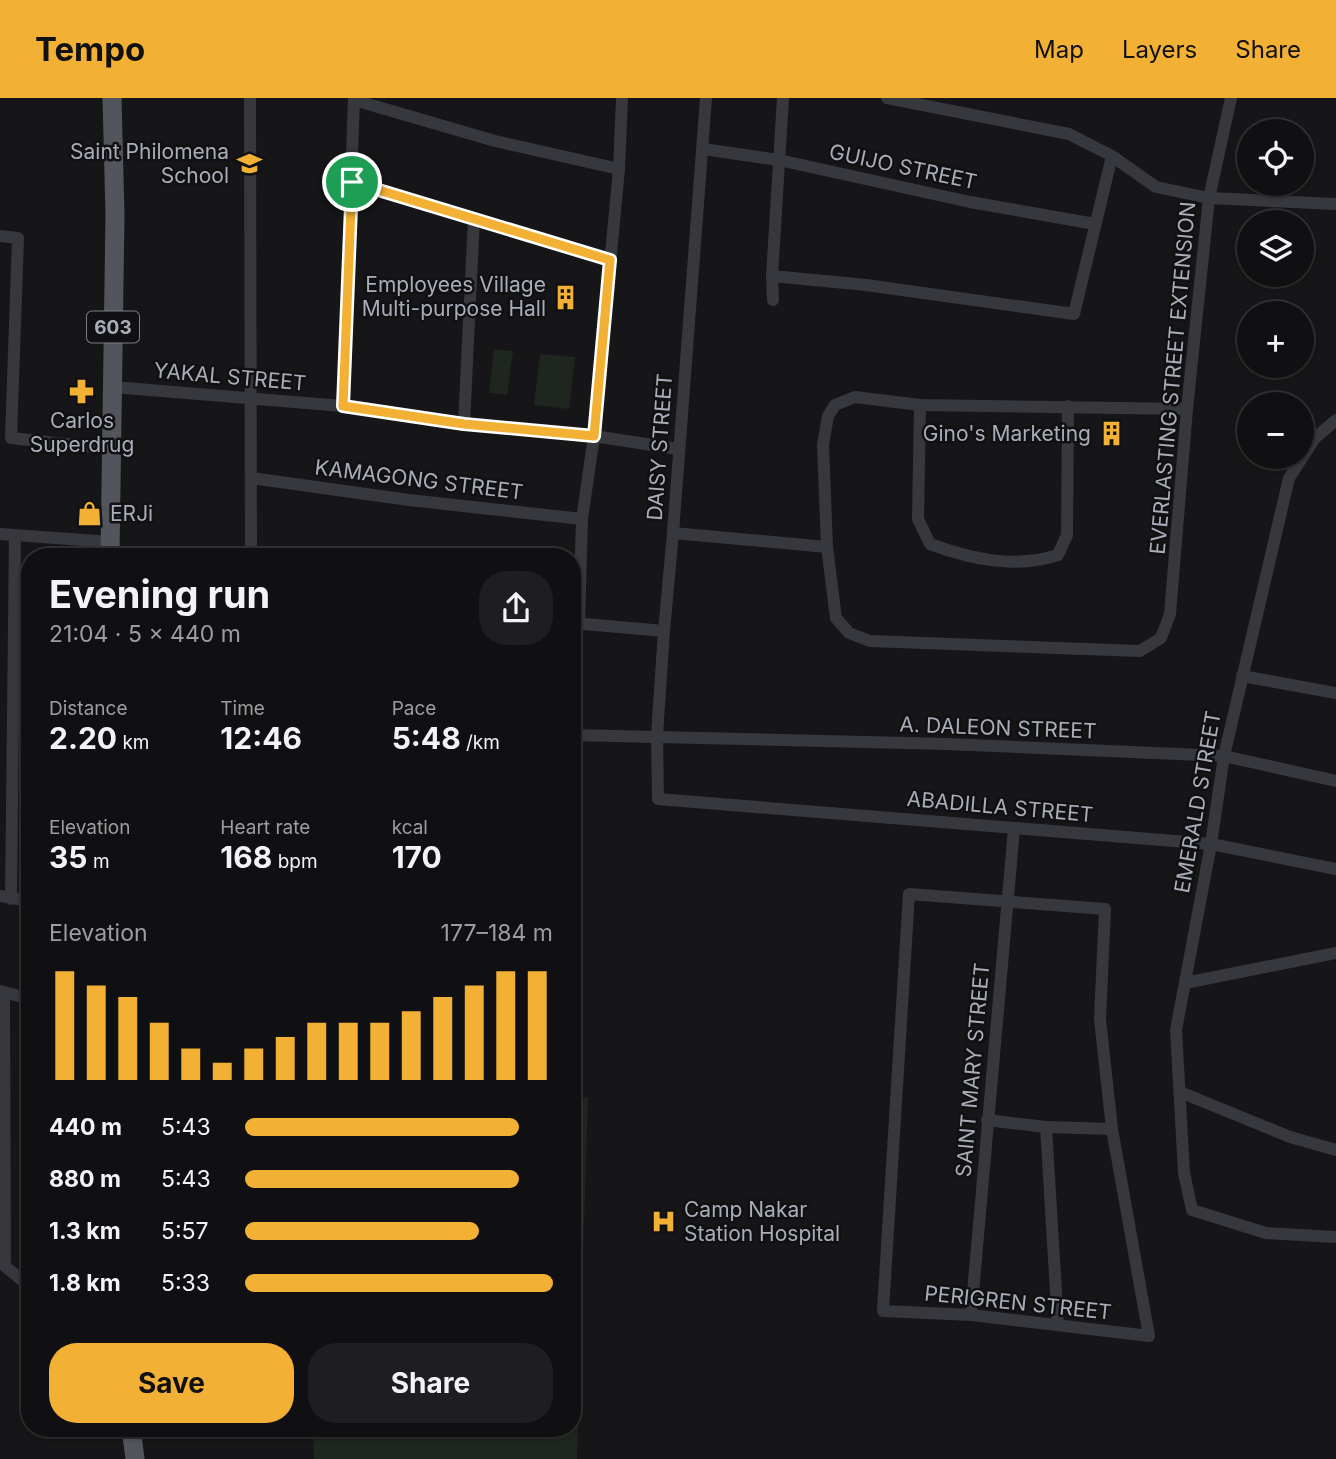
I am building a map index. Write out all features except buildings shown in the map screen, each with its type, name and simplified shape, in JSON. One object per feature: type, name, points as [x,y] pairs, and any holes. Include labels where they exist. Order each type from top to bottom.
[{"type":"main road","name":"603","points":[[110,548],[115,215],[112,98]]},
{"type":"main road","points":[[132,1437],[135,1459]]},
{"type":"street","points":[[250,98],[251,548]]},
{"type":"street","points":[[580,548],[620,169],[622,98]]},
{"type":"street","name":"DAISY STREET","points":[[658,799],[657,735],[664,631],[674,533],[678,449],[706,98]]},
{"type":"street","points":[[773,300],[772,276],[783,98]]},
{"type":"street","points":[[887,98],[1069,134],[1112,156],[1156,187],[1209,198],[1336,204]]},
{"type":"street","name":"EVERLASTING STREET EXTENSION","points":[[827,547],[836,618],[849,633],[870,641],[1140,651],[1161,638],[1170,614],[1187,409],[1209,198],[1231,98]]},
{"type":"street","points":[[343,406],[354,99],[495,141],[620,169]]},
{"type":"street","name":"GUIJO STREET","points":[[703,149],[779,160],[970,202],[1095,224]]},
{"type":"street","points":[[772,276],[866,285],[1074,314],[1112,156]]},
{"type":"street","points":[[352,182],[610,260]]},
{"type":"street","points":[[464,424],[474,218]]},
{"type":"street","points":[[0,236],[18,238],[11,438],[112,449]]},
{"type":"street","name":"YAKAL STREET","points":[[113,387],[343,406],[464,424],[594,436],[678,449]]},
{"type":"street","points":[[674,533],[827,547],[823,445],[828,415],[835,405],[855,397],[920,405],[1187,409]]},
{"type":"street","points":[[920,405],[918,519],[930,544],[965,556],[997,562],[1038,562],[1058,555],[1067,535],[1068,407]]},
{"type":"street","name":"EMERALD STREET","points":[[1336,420],[1315,438],[1290,478],[1224,756],[1176,1030],[1184,1173],[1192,1210],[1266,1233],[1336,1237]]},
{"type":"street","name":"KAMAGONG STREET","points":[[251,478],[409,500],[582,519]]},
{"type":"street","points":[[0,534],[103,548]]},
{"type":"street","points":[[6,898],[5,815],[15,535]]},
{"type":"street","points":[[581,623],[664,631]]},
{"type":"street","points":[[1242,676],[1336,693]]},
{"type":"street","name":"A. DALEON STREET","points":[[581,735],[933,744],[1224,756],[1336,780]]},
{"type":"street","name":"ABADILLA STREET","points":[[658,799],[1210,844],[1336,869]]},
{"type":"street","name":"SAINT MARY STREET","points":[[971,1315],[1014,829]]},
{"type":"street","name":"PERIGREN STREET","points":[[1008,902],[909,894],[883,1311],[971,1315],[1149,1336],[1112,1129]]},
{"type":"street","points":[[987,1120],[1046,1127],[1112,1129],[1100,1019],[1105,909],[1008,902]]},
{"type":"street","points":[[1185,983],[1336,953]]},
{"type":"street","points":[[21,996],[2,991],[2,1264],[21,1280]]},
{"type":"street","points":[[1180,1092],[1290,1137],[1336,1150]]},
{"type":"street","points":[[1046,1127],[1058,1325]]},
{"type":"shaded area","points":[[494,349],[513,351],[507,395],[489,393]]},
{"type":"shaded area","points":[[540,354],[575,357],[569,409],[534,405]]},
{"type":"shaded area","points":[[588,1097],[581,1327],[581,1099]]},
{"type":"shaded area","points":[[313,1437],[578,1437],[577,1459],[314,1459]]},
{"type":"place","name":"Saint Philomena School","points":[[249,164]]},
{"type":"place","name":"Employees Village Multi-purpose Hall","points":[[566,297]]},
{"type":"place","name":"Carlos Superdrug","points":[[82,392]]},
{"type":"place","name":"Gino's Marketing","points":[[1111,434]]},
{"type":"place","name":"ERJi","points":[[90,514]]},
{"type":"place","name":"Camp Nakar Station Hospital","points":[[664,1222]]},
{"type":"route","points":[[352,182],[610,260],[594,436],[464,424],[343,406],[352,182]]}]
